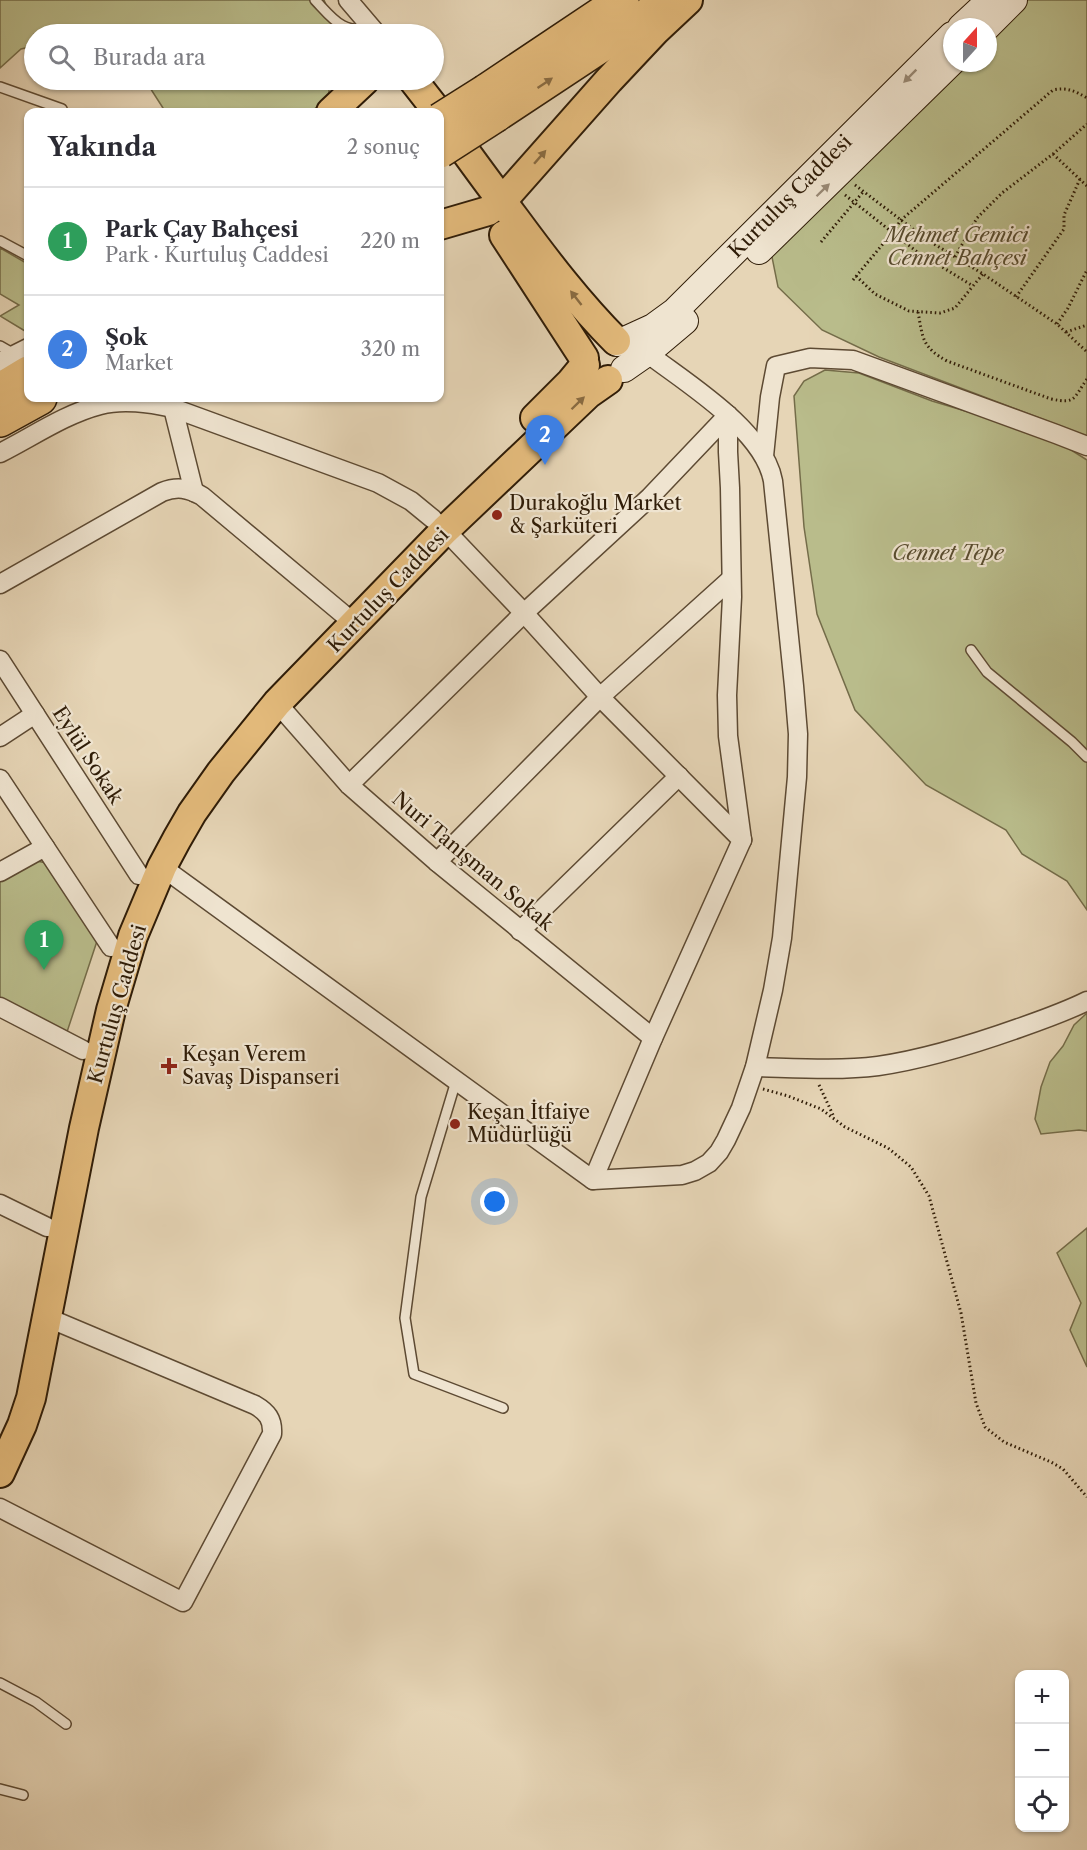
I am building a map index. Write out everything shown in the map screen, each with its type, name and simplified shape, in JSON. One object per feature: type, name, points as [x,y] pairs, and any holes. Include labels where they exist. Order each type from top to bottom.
[{"type":"highway","points":[[444,147],[491,103],[622,0]]},
{"type":"highway","points":[[444,119],[491,103],[670,0]]},
{"type":"highway","points":[[0,390],[14,357]]},
{"type":"highway","points":[[0,420],[33,402]]},
{"type":"main road","points":[[444,224],[495,206],[601,88],[688,0]]},
{"type":"main road","points":[[335,108],[354,90]]},
{"type":"main road","points":[[412,90],[424,108]]},
{"type":"main road","points":[[421,90],[434,108]]},
{"type":"main road","points":[[444,122],[495,206],[606,359]]},
{"type":"main road","points":[[444,142],[460,170],[495,206]]},
{"type":"main road","name":"Kurtuluş Caddesi","points":[[0,1473],[22,1425],[31,1398],[81,1138],[111,1010],[168,819],[203,768],[251,710],[349,618],[439,525],[588,394],[606,359]]},
{"type":"main road","name":"Kurtuluş Caddesi","points":[[0,1440],[18,1388],[47,1227],[83,1050],[111,947],[151,871],[221,772],[349,618]]},
{"type":"street","points":[[348,0],[368,24]]},
{"type":"street","points":[[971,18],[990,0]]},
{"type":"street","points":[[996,18],[1014,0]]},
{"type":"street","name":"Kurtuluş Caddesi","points":[[606,359],[675,311],[943,44]]},
{"type":"street","name":"Kurtuluş Caddesi","points":[[606,359],[647,353],[708,301],[943,71]]},
{"type":"street","points":[[151,871],[456,1081],[593,1180],[667,1176],[695,1171],[709,1163],[726,1140],[741,1108],[755,1067],[773,990],[782,938],[798,767],[798,734],[771,471],[760,450],[728,415],[647,353]]},
{"type":"street","points":[[764,456],[770,397],[776,366],[810,358],[853,360],[1087,446]]},
{"type":"street","points":[[0,453],[65,419],[99,405],[133,402],[173,408],[378,483],[411,501],[439,525],[524,613],[600,697],[742,840]]},
{"type":"street","points":[[173,408],[194,492]]},
{"type":"street","points":[[593,1180],[653,1038],[742,840],[728,736],[731,579],[728,415]]},
{"type":"street","points":[[350,785],[524,613],[650,497],[728,415]]},
{"type":"street","points":[[0,584],[162,492],[172,488],[184,488],[194,492],[349,618]]},
{"type":"street","points":[[437,862],[600,697],[731,579]]},
{"type":"street","name":"Eylül Sokak","points":[[0,660],[35,714],[151,871]]},
{"type":"street","name":"Nuri Tanışman Sokak","points":[[277,703],[350,785],[437,862],[653,1038]]},
{"type":"street","points":[[0,737],[35,714]]},
{"type":"street","points":[[520,931],[679,776]]},
{"type":"street","points":[[0,778],[111,947]]},
{"type":"street","points":[[0,872],[45,847]]},
{"type":"street","points":[[755,1067],[877,1066],[921,1058],[996,1036],[1070,1010],[1087,1001]]},
{"type":"street","points":[[0,1007],[83,1050]]},
{"type":"street","points":[[0,1204],[47,1227]]},
{"type":"street","points":[[0,1508],[183,1602],[272,1434],[270,1418],[255,1405],[46,1317]]},
{"type":"lane","points":[[315,0],[338,24]]},
{"type":"lane","points":[[0,87],[59,108]]},
{"type":"lane","points":[[0,241],[24,254]]},
{"type":"lane","points":[[971,650],[987,672],[1087,757]]},
{"type":"lane","points":[[456,1081],[421,1197],[405,1318],[414,1374],[503,1408]]},
{"type":"lane","points":[[0,1683],[36,1702],[66,1724]]},
{"type":"lane","points":[[0,1789],[23,1796]]},
{"type":"path","points":[[853,280],[901,220],[1053,90],[1064,88],[1074,90],[1087,98]]},
{"type":"path","points":[[955,257],[977,218],[1002,193],[1053,154],[1087,124]]},
{"type":"path","points":[[1053,154],[1087,186]]},
{"type":"path","points":[[834,179],[863,192],[926,239],[1057,324],[1087,352]]},
{"type":"path","points":[[834,179],[855,202],[892,233],[916,251],[973,286]]},
{"type":"path","points":[[1016,297],[1064,230],[1064,215],[1080,179]]},
{"type":"path","points":[[821,242],[863,192]]},
{"type":"path","points":[[1057,324],[1068,308],[1087,270]]},
{"type":"path","points":[[856,276],[874,294],[909,311],[940,313],[955,309],[983,274]]},
{"type":"path","points":[[918,312],[923,340],[932,352],[947,361],[1051,399],[1066,402],[1073,400],[1087,380]]},
{"type":"path","points":[[1065,332],[1087,326]]},
{"type":"path","points":[[801,1068],[815,1080],[822,1090],[835,1118]]},
{"type":"path","points":[[748,1086],[797,1099],[821,1109],[845,1127],[888,1148],[911,1167],[929,1196],[961,1313],[976,1403],[985,1426],[1004,1442],[1063,1469],[1087,1497]]},
{"type":"green space","points":[[0,0],[324,0],[332,19],[332,24],[24,24],[24,48],[0,68]]},
{"type":"green space","name":"Mehmet Gemici Cennet Bahçesi","points":[[1020,0],[1087,0],[1087,436],[879,357],[822,330],[778,287],[770,247],[947,72],[997,72],[997,23]]},
{"type":"green space","points":[[151,90],[329,90],[328,101],[316,108],[163,108]]},
{"type":"green space","points":[[0,248],[24,262],[24,330],[0,316],[19,305],[0,294]]},
{"type":"green space","name":"Cennet Tepe","points":[[825,370],[859,373],[1068,448],[1087,460],[1087,910],[1067,881],[1022,854],[1006,830],[926,785],[855,710],[817,614],[804,527],[794,396],[804,381]]},
{"type":"green space","points":[[37,861],[46,863],[98,938],[66,1035],[0,1002],[0,880]]},
{"type":"green space","points":[[1087,1013],[1087,1131],[1041,1134],[1035,1119],[1041,1087],[1050,1062],[1063,1046],[1074,1025]]},
{"type":"green space","points":[[1087,1228],[1087,1367],[1070,1330],[1081,1303],[1057,1253]]},
{"type":"place","name":"Şok","points":[[545,465]]},
{"type":"place","name":"Durakoğlu Market & Şarküteri","points":[[497,515]]},
{"type":"place","name":"Park Çay Bahçesi","points":[[44,970]]},
{"type":"place","name":"Keşan Verem Savaş Dispanseri","points":[[169,1066]]},
{"type":"place","name":"Keşan İtfaiye Müdürlüğü","points":[[455,1124]]}]
